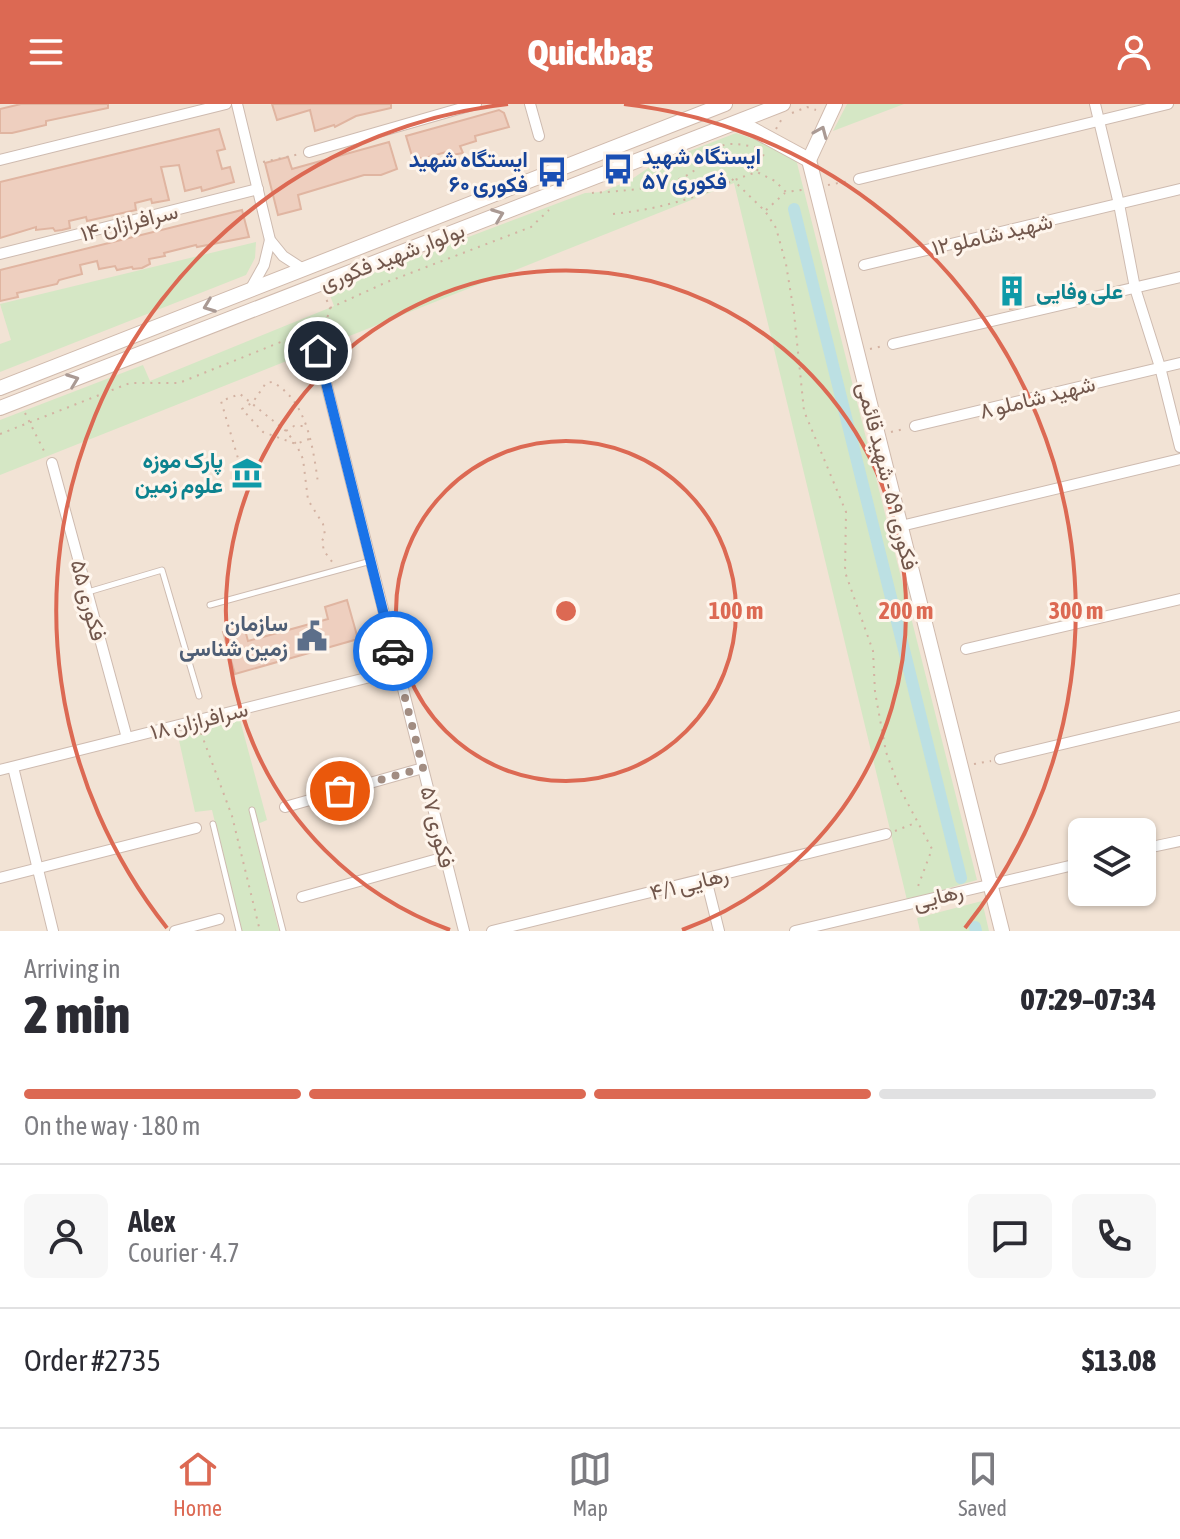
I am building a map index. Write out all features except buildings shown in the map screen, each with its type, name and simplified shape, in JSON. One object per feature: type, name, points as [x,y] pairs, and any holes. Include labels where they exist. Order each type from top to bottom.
[{"type":"main road","name":"بولوار شهید فکوری","points":[[0,388],[725,104]]},
{"type":"main road","name":"بولوار شهید فکوری","points":[[0,408],[783,104]]},
{"type":"main road","points":[[739,122],[809,160],[832,109]]},
{"type":"main road","name":"فکوری ۵۹ - شهید قائمی","points":[[809,160],[1002,931]]},
{"type":"street","points":[[0,160],[226,104]]},
{"type":"street","points":[[237,104],[270,240],[283,256],[303,269]]},
{"type":"street","points":[[309,152],[476,104]]},
{"type":"street","points":[[530,104],[539,136]]},
{"type":"street","points":[[1095,104],[1135,288],[1160,367],[1180,447]]},
{"type":"street","points":[[859,179],[1168,104]]},
{"type":"street","name":"سرافرازان ۱۴","points":[[0,254],[258,189]]},
{"type":"street","name":"شهید شاملو ۱۲","points":[[864,265],[1180,189]]},
{"type":"street","points":[[250,290],[264,265],[270,240]]},
{"type":"street","points":[[893,344],[1180,277]]},
{"type":"street","name":"فکوری ۵۷","points":[[318,351],[464,931]]},
{"type":"street","name":"شهید شاملو ۸","points":[[915,426],[1180,363]]},
{"type":"street","points":[[901,526],[1180,459]]},
{"type":"street","name":"فکوری ۵۵","points":[[52,463],[127,738]]},
{"type":"street","points":[[966,649],[1180,599]]},
{"type":"street","name":"سرافرازان ۱۸","points":[[0,770],[398,670]]},
{"type":"street","points":[[1000,759],[1180,716]]},
{"type":"street","points":[[13,767],[53,931]]},
{"type":"street","points":[[285,807],[423,768]]},
{"type":"street","points":[[0,878],[196,828]]},
{"type":"street","name":"رهایی ۴/۱","points":[[492,931],[886,834]]},
{"type":"street","points":[[1156,846],[1180,841]]},
{"type":"street","points":[[302,897],[445,857]]},
{"type":"street","name":"رهایی","points":[[795,931],[1068,866]]},
{"type":"street","points":[[706,879],[719,931]]},
{"type":"street","points":[[175,931],[219,919]]},
{"type":"lane","points":[[210,605],[371,561]]},
{"type":"lane","points":[[87,592],[162,570],[199,696]]},
{"type":"lane","points":[[252,810],[283,931]]},
{"type":"lane","points":[[213,824],[239,931]]},
{"type":"path","points":[[772,138],[783,117],[807,107],[832,109]]},
{"type":"path","points":[[587,193],[669,182],[689,174],[720,146],[731,141],[766,150],[757,172]]},
{"type":"path","points":[[252,164],[309,152]]},
{"type":"path","points":[[613,214],[650,210],[757,172],[775,181],[786,192]]},
{"type":"path","points":[[732,179],[765,211],[776,228],[786,264],[804,411],[846,512],[845,572],[873,651],[875,692],[886,752],[916,823],[932,849],[919,880],[915,902]]},
{"type":"path","points":[[765,211],[786,192],[859,179]]},
{"type":"path","points":[[330,308],[387,282],[531,227],[555,205]]},
{"type":"path","points":[[318,351],[330,308],[321,284]]},
{"type":"path","points":[[0,434],[130,383],[179,383],[308,331],[317,323],[326,322]]},
{"type":"path","points":[[857,352],[893,344]]},
{"type":"path","points":[[309,439],[296,444],[263,432],[242,409],[253,402],[266,383],[272,382],[286,391],[306,425],[309,439],[318,483]]},
{"type":"path","points":[[240,465],[221,401],[240,394],[286,431],[296,444],[303,459],[308,500],[323,524],[324,551],[339,570]]},
{"type":"path","points":[[19,401],[42,450],[52,463]]},
{"type":"path","points":[[286,431],[294,426],[306,425]]},
{"type":"path","points":[[878,436],[915,426]]},
{"type":"path","points":[[196,720],[232,816],[260,931]]},
{"type":"path","points":[[961,767],[1000,759]]},
{"type":"path","points":[[886,834],[916,823]]},
{"type":"shaded area","points":[[0,104],[1180,104],[1180,931],[0,931]]},
{"type":"green space","points":[[847,104],[904,104],[833,131]]},
{"type":"green space","points":[[736,133],[763,142],[796,159],[977,880],[907,900],[734,183],[0,475],[0,420],[143,365],[150,381],[334,306],[328,290],[585,193],[602,192],[632,179],[651,166]]},
{"type":"green space","points":[[256,242],[255,258],[246,275],[0,372],[0,344],[11,340],[0,304]]},
{"type":"green space","points":[[240,720],[267,820],[253,826],[279,931],[241,931],[212,810],[195,812],[178,736]]},
{"type":"green space","points":[[982,901],[989,931],[920,931],[917,918]]},
{"type":"waterway","points":[[794,209],[961,878]]},
{"type":"waterway","points":[[975,927],[976,931]]},
{"type":"way so far","points":[[340,791],[423,768],[393,651]]},
{"type":"place","name":"ایستگاه شهید فکوری ۵۷","points":[[618,169]]},
{"type":"place","name":"ایستگاه شهید فکوری ۶۰","points":[[552,172]]},
{"type":"place","name":"علی وفایی","points":[[1012,291]]},
{"type":"place","name":"پارک موزه علوم زمین","points":[[247,473]]},
{"type":"place","name":"سازمان زمین شناسی","points":[[312,636]]},
{"type":"route","points":[[318,351],[393,651]]}]
